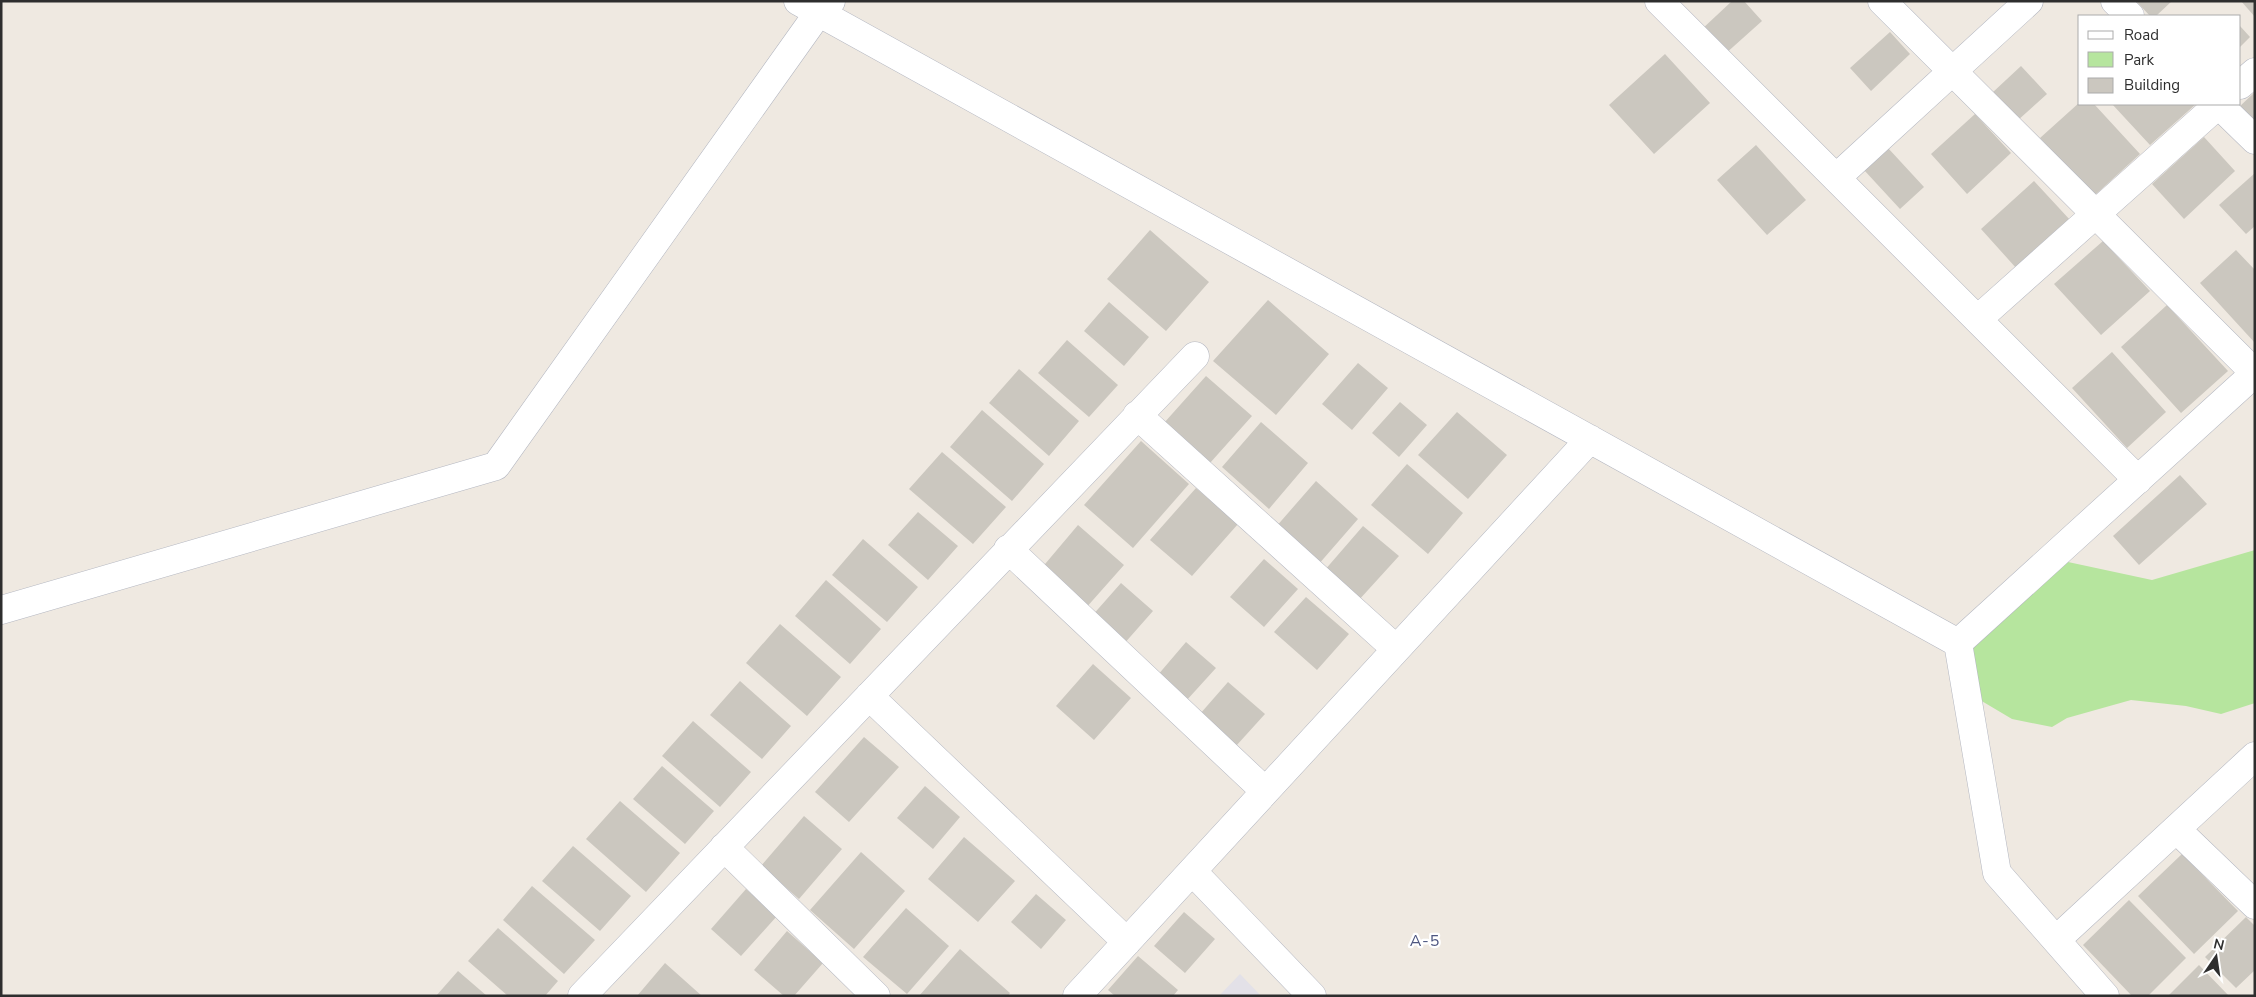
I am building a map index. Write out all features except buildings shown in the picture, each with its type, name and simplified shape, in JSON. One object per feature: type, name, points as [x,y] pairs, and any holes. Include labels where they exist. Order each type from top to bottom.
[{"type":"street","points":[[1659,1],[2138,480]]},
{"type":"street","points":[[1882,1],[2255,373],[1958,643]]},
{"type":"street","points":[[1836,178],[2029,1]]},
{"type":"street","points":[[2115,1],[2129,15]]},
{"type":"street","points":[[1,610],[496,466],[816,5],[1958,643]]},
{"type":"street","points":[[2241,84],[2255,72]]},
{"type":"street","points":[[1978,319],[2218,105]]},
{"type":"street","points":[[2220,105],[2255,140]]},
{"type":"street","points":[[582,996],[1194,356]]},
{"type":"street","points":[[1137,415],[1396,649]]},
{"type":"street","points":[[1077,996],[1590,439]]},
{"type":"street","points":[[1008,549],[1266,791]]},
{"type":"street","points":[[1958,643],[1997,873],[2106,996]]},
{"type":"street","points":[[869,696],[1127,942]]},
{"type":"street","points":[[2056,940],[2255,756]]},
{"type":"street","points":[[2176,829],[2255,905]]},
{"type":"street","points":[[724,847],[876,996]]},
{"type":"street","points":[[1192,871],[1312,996]]},
{"type":"shaded area","points":[[1240,974],[1261,996],[1219,996]]},
{"type":"green space","points":[[2255,550],[2255,703],[2221,714],[2186,706],[2131,700],[2067,718],[2052,727],[2012,719],[1980,700],[1970,648],[2068,562],[2152,580]]},
{"type":"district","name":"A-5","points":[[1425,941]]}]
